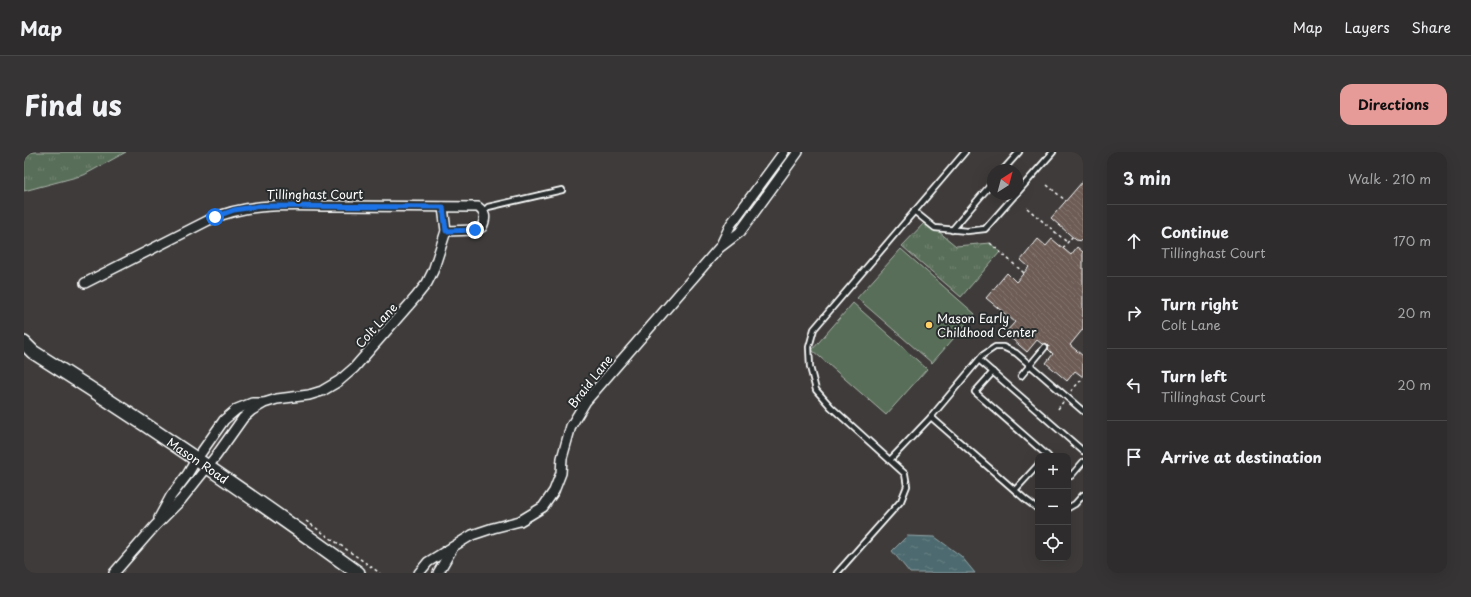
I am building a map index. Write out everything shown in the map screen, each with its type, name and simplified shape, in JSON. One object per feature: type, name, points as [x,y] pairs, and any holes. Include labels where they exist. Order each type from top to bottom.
[{"type":"main road","name":"Mason Road","points":[[24,343],[29,351],[196,460],[358,573]]},
{"type":"street","name":"Braid Lane","points":[[719,248],[731,224],[784,152]]},
{"type":"street","name":"Braid Lane","points":[[419,573],[428,562],[472,535],[520,521],[542,507],[554,491],[561,473],[562,458],[571,426],[586,401],[719,248],[740,232],[795,156]]},
{"type":"street","name":"Tillinghast Court","points":[[85,283],[209,220],[240,209],[267,206],[478,207],[484,211]]},
{"type":"street","name":"Colt Lane","points":[[155,526],[181,500],[207,468],[243,418],[252,410],[264,403],[276,399],[303,396],[322,391],[350,373],[407,308],[427,282],[433,271],[446,231],[443,207]]},
{"type":"street","points":[[446,231],[475,230],[482,227],[486,219],[484,211]]},
{"type":"street","name":"Colt Lane","points":[[155,526],[171,496],[224,420],[237,409],[252,403],[264,403]]},
{"type":"street","points":[[114,573],[155,526]]},
{"type":"street","name":"Braid Lane","points":[[438,573],[453,547]]},
{"type":"lane","points":[[784,152],[795,156]]},
{"type":"lane","points":[[837,573],[901,501],[907,486],[905,474],[831,407],[816,390],[810,367],[809,346],[814,329],[965,152]]},
{"type":"lane","points":[[1008,164],[1019,152]]},
{"type":"lane","points":[[1023,187],[1053,152]]},
{"type":"lane","points":[[952,230],[987,189]]},
{"type":"lane","points":[[484,211],[488,207],[562,190]]},
{"type":"lane","points":[[914,211],[935,228],[967,231],[985,229],[1012,200]]},
{"type":"lane","points":[[890,460],[931,417],[983,355],[995,347],[1003,347],[1016,353],[1083,411]]},
{"type":"lane","points":[[1021,376],[1045,347]]},
{"type":"lane","points":[[979,360],[1083,451]]},
{"type":"lane","points":[[993,372],[975,392],[1044,453]]},
{"type":"lane","points":[[931,417],[1035,507]]},
{"type":"lane","points":[[1071,476],[1083,462]]},
{"type":"lane","points":[[1015,490],[1035,468]]},
{"type":"lane","points":[[1071,506],[1083,495]]},
{"type":"path","points":[[1047,185],[1066,201]]},
{"type":"path","points":[[1026,208],[1068,243]]},
{"type":"path","points":[[1063,248],[1072,237]]},
{"type":"path","points":[[990,243],[1024,273]]},
{"type":"green space","points":[[24,152],[126,152],[84,175],[24,191]]},
{"type":"green space","points":[[926,221],[956,246],[990,243],[1000,252],[961,297],[902,246]]},
{"type":"green space","points":[[901,249],[975,314],[932,363],[857,298]]},
{"type":"green space","points":[[853,303],[927,369],[886,415],[812,350]]},
{"type":"water","points":[[907,536],[935,537],[961,556],[975,573],[910,573],[892,551]]},
{"type":"building","points":[[1083,181],[1083,241],[1076,240],[1051,218]]},
{"type":"building","points":[[1038,239],[1046,246],[1052,239],[1071,255],[1077,247],[1083,252],[1083,329],[1070,345],[1083,356],[1083,377],[1075,371],[1067,381],[1046,363],[1053,354],[1048,349],[1049,346],[1047,344],[1042,344],[1037,340],[1027,352],[1005,333],[1015,322],[986,298],[1007,273],[1016,282],[1029,267],[1021,260]]},
{"type":"place","name":"Mason Early Childhood Center","points":[[929,325]]},
{"type":"route","points":[[215,217],[234,210],[260,206],[443,207],[446,231],[475,230]]}]
